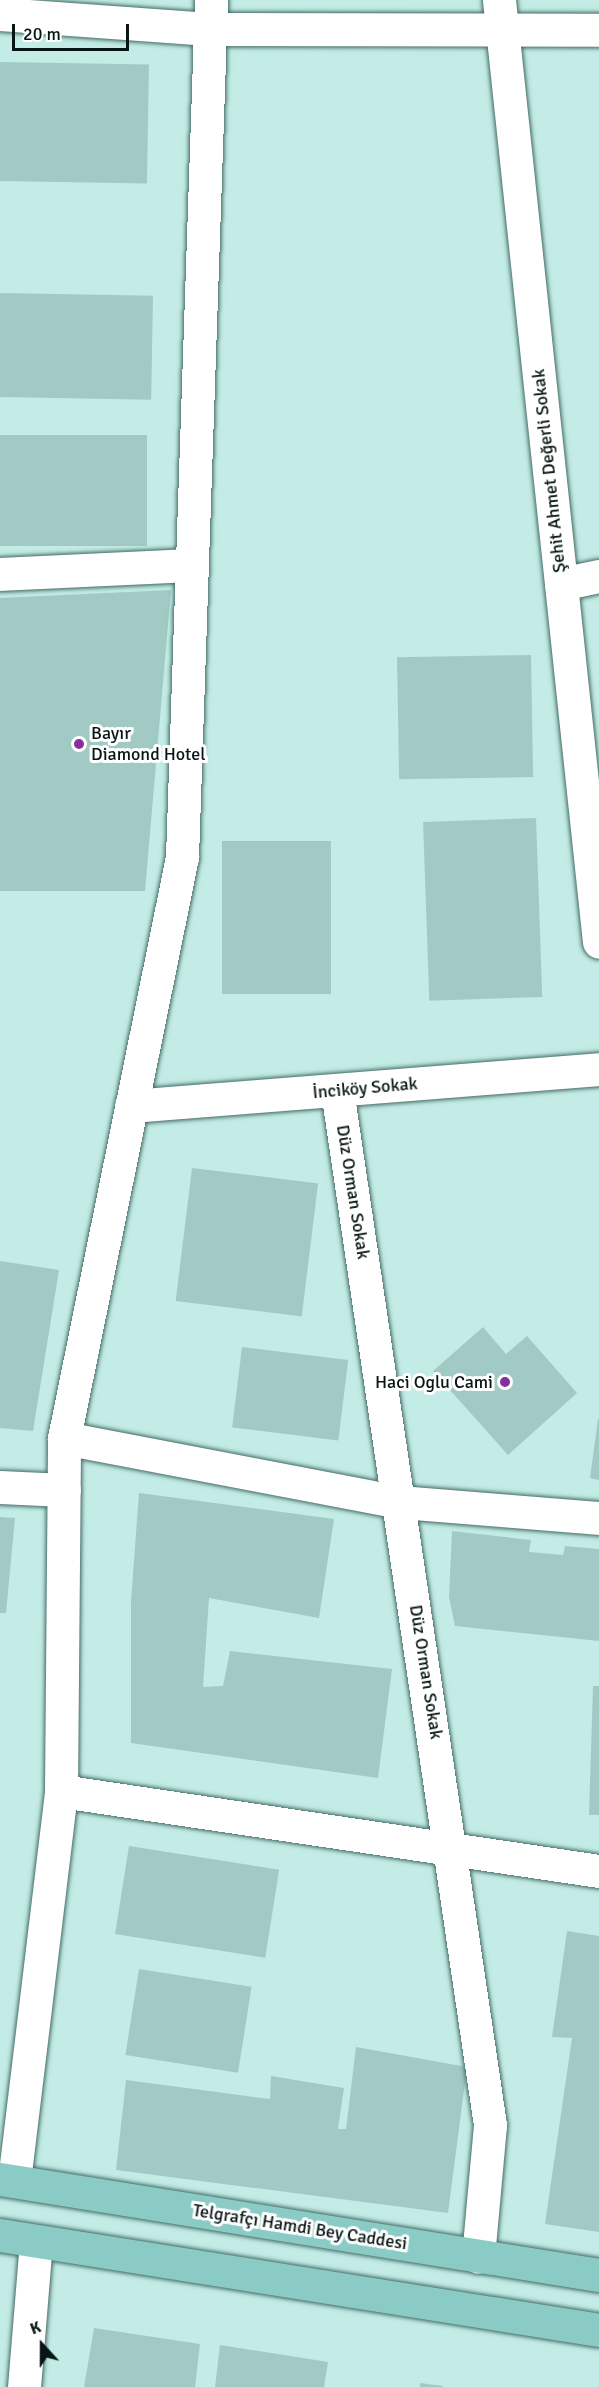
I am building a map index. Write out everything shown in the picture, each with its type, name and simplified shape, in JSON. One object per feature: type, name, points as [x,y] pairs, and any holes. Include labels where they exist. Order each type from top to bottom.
[{"type":"main road","name":"Telgrafçı Hamdi Bey Caddesi","points":[[7,2180],[599,2275]]},
{"type":"main road","points":[[0,2235],[599,2330]]},
{"type":"street","points":[[0,14],[501,15],[599,30]]},
{"type":"street","points":[[7,2180],[61,1791],[64,1438],[182,857],[210,14]]},
{"type":"street","name":"Şehit Ahmet Değerli Sokak","points":[[501,15],[599,942]]},
{"type":"street","points":[[0,574],[191,565]]},
{"type":"street","points":[[561,584],[599,576]]},
{"type":"street","name":"İnciköy Sokak","points":[[131,1106],[599,1069]]},
{"type":"street","name":"Düz Orman Sokak","points":[[338,1090],[453,1849],[490,2125],[478,2256]]},
{"type":"street","points":[[64,1438],[400,1502],[599,1518]]},
{"type":"street","points":[[0,1487],[64,1490]]},
{"type":"street","points":[[61,1791],[599,1871]]},
{"type":"street","points":[[24,2387],[36,2241]]},
{"type":"building","points":[[0,62],[149,65],[147,184],[0,181]]},
{"type":"building","points":[[0,293],[153,296],[151,400],[0,397]]},
{"type":"building","points":[[0,435],[147,435],[147,546],[0,546]]},
{"type":"building","name":"Bayır Diamond Hotel","points":[[171,590],[145,891],[0,891],[0,598]]},
{"type":"building","points":[[531,655],[533,777],[399,779],[397,657]]},
{"type":"building","points":[[536,818],[542,997],[429,1001],[423,822]]},
{"type":"building","points":[[222,841],[331,841],[331,994],[222,994]]},
{"type":"building","points":[[192,1168],[318,1183],[302,1316],[176,1301]]},
{"type":"building","points":[[0,1261],[59,1270],[33,1431],[0,1428]]},
{"type":"building","name":"Haci Oglu Cami","points":[[483,1327],[506,1354],[527,1336],[577,1393],[508,1455],[433,1371]]},
{"type":"building","points":[[242,1347],[348,1360],[338,1440],[232,1427]]},
{"type":"building","points":[[599,1419],[599,1480],[590,1478]]},
{"type":"building","points":[[139,1493],[334,1519],[319,1618],[209,1598],[203,1687],[223,1686],[230,1651],[392,1669],[378,1778],[131,1743],[131,1601]]},
{"type":"building","points":[[0,1517],[15,1518],[6,1613],[0,1613]]},
{"type":"building","points":[[452,1531],[531,1540],[529,1552],[563,1555],[565,1546],[599,1549],[599,1641],[455,1626],[449,1597]]},
{"type":"building","points":[[593,1686],[599,1686],[599,1815],[589,1815]]},
{"type":"building","points":[[129,1846],[279,1870],[265,1958],[115,1934]]},
{"type":"building","points":[[567,1931],[599,1936],[599,2232],[545,2224],[572,2038],[552,2037]]},
{"type":"building","points":[[139,1969],[252,1987],[238,2073],[125,2055]]},
{"type":"building","points":[[356,2047],[467,2067],[448,2213],[116,2170],[126,2080],[270,2099],[271,2076],[344,2088],[338,2129],[346,2129]]},
{"type":"building","points":[[94,2328],[200,2344],[195,2387],[84,2387]]},
{"type":"building","points":[[220,2345],[328,2362],[324,2387],[215,2387]]},
{"type":"building","points":[[420,2383],[443,2386],[443,2387],[420,2387]]},
{"type":"place","name":"Bayır Diamond Hotel","points":[[79,744]]},
{"type":"place","name":"Haci Oglu Cami","points":[[505,1382]]}]
